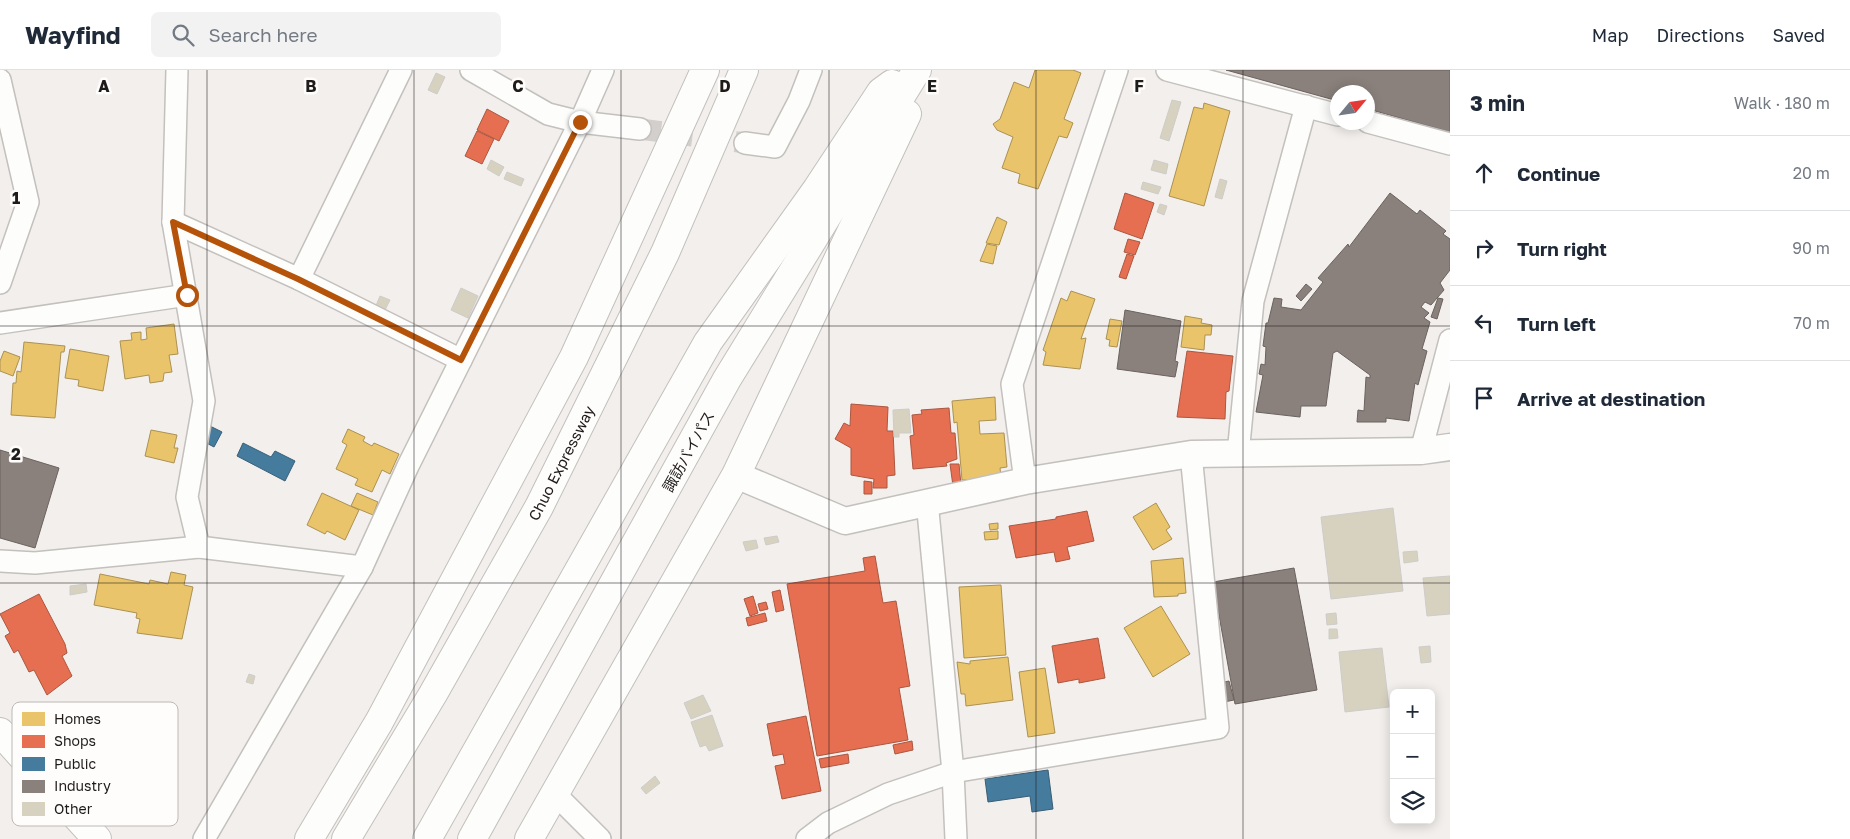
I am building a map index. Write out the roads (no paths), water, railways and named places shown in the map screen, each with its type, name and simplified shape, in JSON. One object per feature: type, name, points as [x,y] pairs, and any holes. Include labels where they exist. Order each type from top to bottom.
[{"type":"highway","points":[[309,839],[378,722],[570,366],[705,70]]},
{"type":"highway","name":"Chuo Expressway","points":[[346,839],[539,507],[665,253],[744,70]]},
{"type":"highway","name":"諏訪バイパス","points":[[472,839],[727,379],[917,70]]},
{"type":"highway","points":[[529,839],[736,475],[929,70]]},
{"type":"highway","points":[[426,839],[708,342],[816,189],[881,92],[896,77]]},
{"type":"highway","name":"諏訪バイパス","points":[[460,839],[719,372],[896,77]]},
{"type":"highway","points":[[0,732],[12,745]]},
{"type":"highway","points":[[85,826],[97,839]]},
{"type":"street","points":[[177,70],[173,222],[204,401],[187,497],[199,547]]},
{"type":"street","points":[[298,279],[401,70]]},
{"type":"street","points":[[471,70],[548,114],[580,122],[640,129]]},
{"type":"street","points":[[204,839],[362,567],[408,466],[580,122],[603,70]]},
{"type":"street","points":[[745,143],[775,147],[799,101],[811,70]]},
{"type":"street","points":[[1025,481],[1012,384],[1117,70]]},
{"type":"street","points":[[1166,70],[1330,113]]},
{"type":"street","points":[[0,80],[28,202],[0,283]]},
{"type":"street","points":[[1238,454],[1253,301],[1306,106]]},
{"type":"street","points":[[1375,124],[1450,144]]},
{"type":"street","points":[[173,222],[298,279],[461,360]]},
{"type":"street","points":[[0,322],[187,295]]},
{"type":"street","points":[[1421,450],[1450,340]]},
{"type":"street","points":[[736,475],[845,521],[928,501],[1025,481],[1191,454],[1421,450],[1450,447]]},
{"type":"street","points":[[807,839],[828,822],[888,794],[953,772],[1218,728],[1191,454]]},
{"type":"street","points":[[928,501],[953,772],[956,839]]},
{"type":"street","points":[[0,561],[35,563],[199,547],[362,567]]},
{"type":"street","points":[[554,793],[600,839]]},
{"type":"tunnel","points":[[640,129],[745,143]]}]
